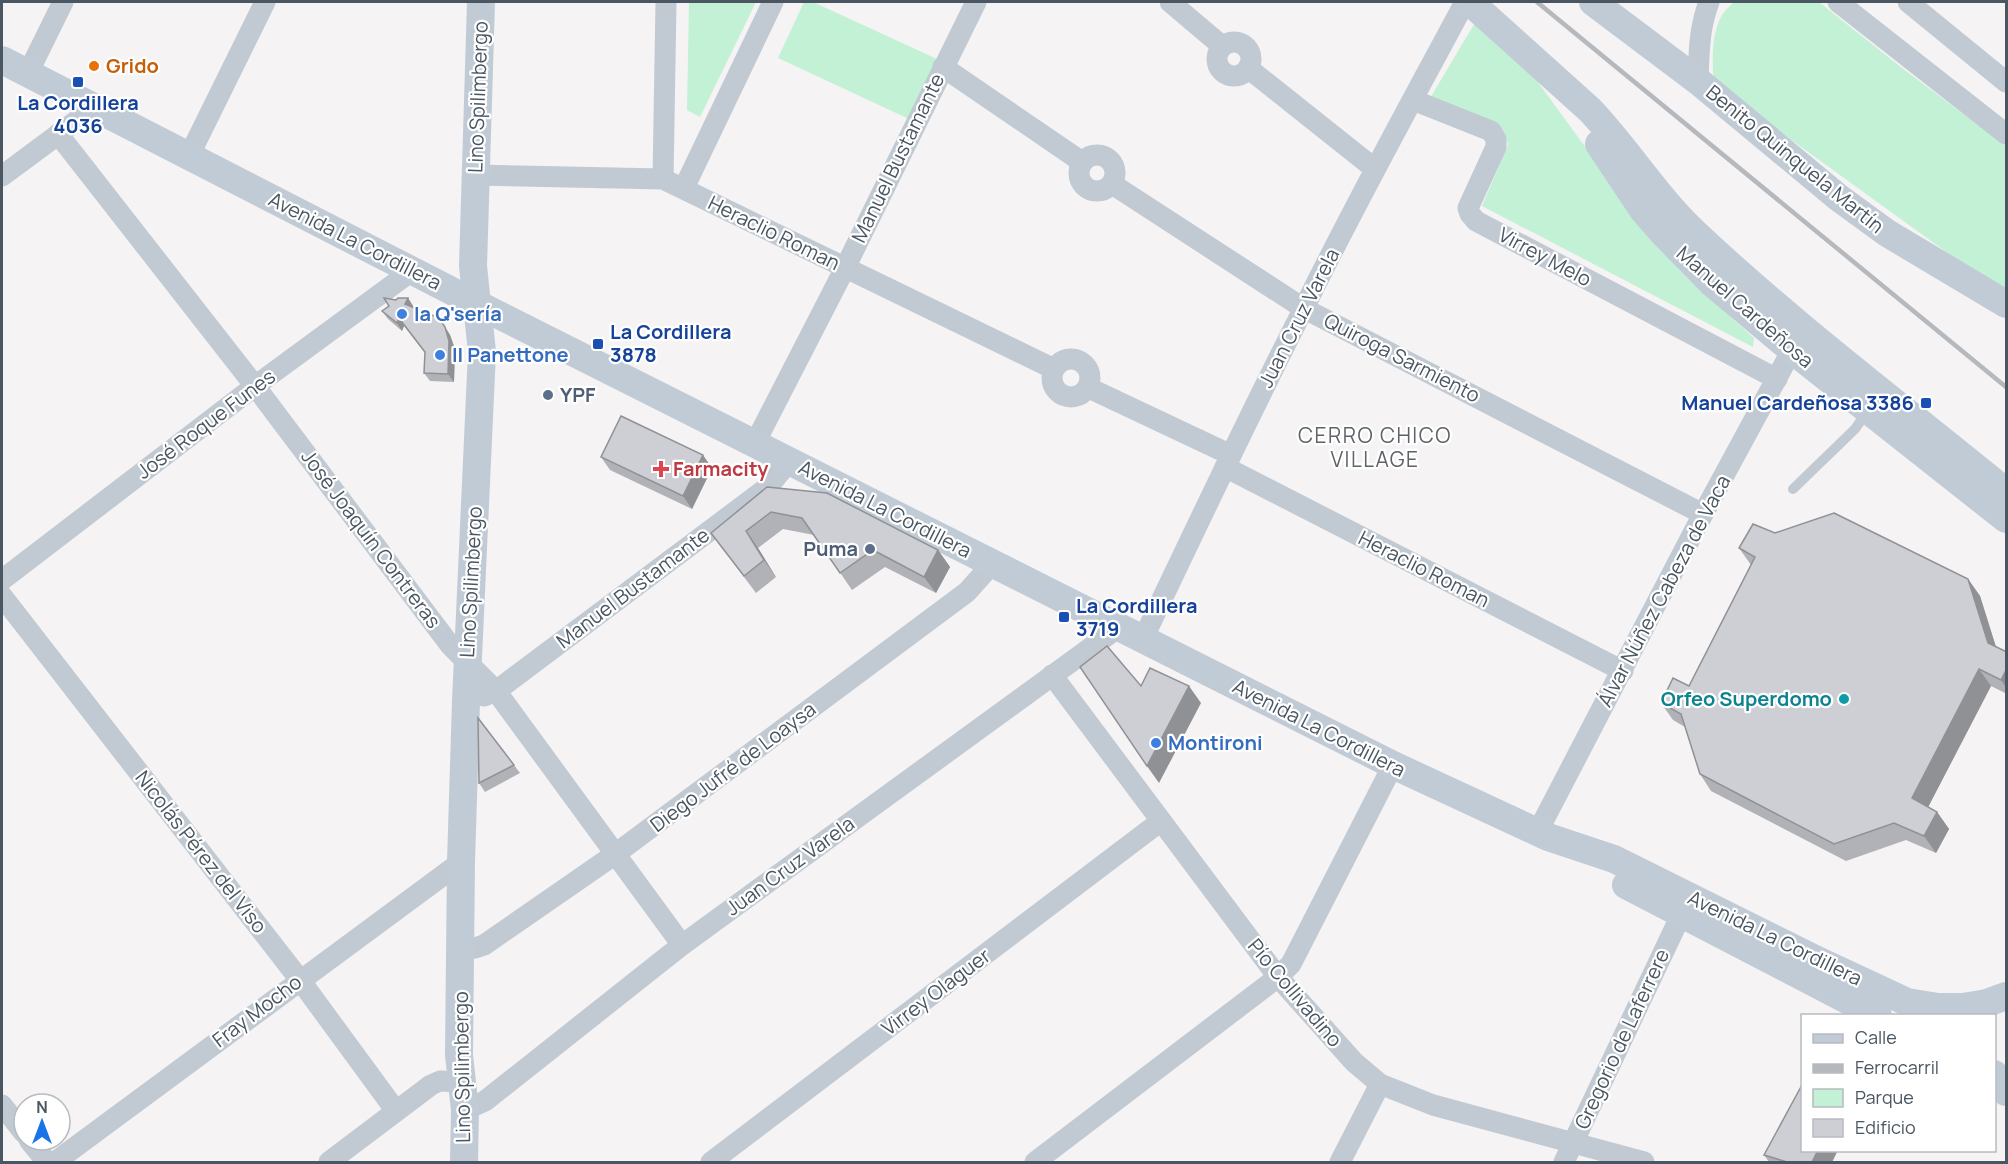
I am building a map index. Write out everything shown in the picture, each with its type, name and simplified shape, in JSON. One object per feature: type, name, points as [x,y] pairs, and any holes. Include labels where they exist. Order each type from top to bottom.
[{"type":"main road","name":"Lino Spilimbergo","points":[[464,1162],[465,1110],[459,1055],[461,862],[482,352],[473,266],[481,2]]},
{"type":"main road","name":"Manuel Cardeñosa","points":[[1470,2],[1606,127],[1667,205],[1703,240],[1817,341],[1902,406],[2007,492]]},
{"type":"main road","name":"Benito Quinquela Martín","points":[[1593,2],[1698,81],[1839,198],[1887,233],[2007,304]]},
{"type":"main road","name":"Manuel Cardeñosa","points":[[1527,53],[1579,112],[1627,188],[1662,233],[1712,283],[1792,350],[2007,519]]},
{"type":"main road","name":"Avenida La Cordillera","points":[[2,60],[477,304],[790,460],[992,564],[1393,765],[1542,835],[1624,864],[1907,1002],[1938,1007],[1963,1007],[2007,998]]},
{"type":"main road","name":"Avenida La Cordillera","points":[[1542,835],[1580,860],[1681,915],[1874,1014]]},
{"type":"main road","points":[[1996,1016],[2007,998]]},
{"type":"street","points":[[28,73],[63,2]]},
{"type":"street","points":[[189,156],[265,2]]},
{"type":"street","points":[[663,179],[666,2]]},
{"type":"street","points":[[684,188],[772,2]]},
{"type":"street","name":"Manuel Bustamante","points":[[755,443],[845,268],[976,2]]},
{"type":"street","points":[[1170,2],[1222,46],[1238,42],[1247,48],[1251,57],[1248,68],[1375,168]]},
{"type":"street","name":"Juan Cruz Varela","points":[[465,1110],[485,1101],[682,945],[1052,675],[1131,633],[1228,461],[1375,168],[1465,2]]},
{"type":"street","points":[[1698,81],[1699,38],[1709,2]]},
{"type":"street","points":[[1838,2],[2007,134]]},
{"type":"street","points":[[1908,2],[2007,82]]},
{"type":"street","name":"Quiroga Sarmiento","points":[[943,67],[1082,162],[1079,168],[1080,181],[1089,190],[1101,191],[1112,184],[1304,308],[1703,514]]},
{"type":"street","name":"Virrey Melo","points":[[1413,100],[1491,131],[1496,139],[1496,147],[1468,208],[1476,221],[1777,378]]},
{"type":"street","points":[[2,176],[95,107]]},
{"type":"street","name":"José Joaquín Contreras","points":[[58,134],[255,386],[450,645],[496,692],[682,945]]},
{"type":"street","name":"Heraclio Roman","points":[[475,175],[663,179],[684,188],[1054,369],[1069,359],[1081,361],[1089,370],[1091,382],[1089,388],[1623,671]]},
{"type":"street","name":"José Roque Funes","points":[[2,580],[255,386],[413,270]]},
{"type":"street","name":"Álvar Núñez Cabeza de Vaca","points":[[1542,835],[1703,514],[1792,350]]},
{"type":"street","name":"Manuel Bustamante","points":[[466,702],[496,692],[768,487],[790,460]]},
{"type":"street","name":"Diego Jufré de Loaysa","points":[[461,949],[484,945],[614,855],[967,592],[992,564]]},
{"type":"street","name":"Nicolás Pérez del Viso","points":[[2,596],[300,980],[396,1111]]},
{"type":"street","name":"Pío Collivadino","points":[[1052,675],[1278,977],[1354,1062],[1380,1084],[1568,1153],[1644,1162]]},
{"type":"street","points":[[1035,1162],[1278,977],[1291,964],[1393,765]]},
{"type":"street","name":"Virrey Olaguer","points":[[712,1162],[1161,821]]},
{"type":"street","name":"Fray Mocho","points":[[55,1162],[461,862]]},
{"type":"street","name":"Gregorio de Laferrere","points":[[1568,1153],[1681,915]]},
{"type":"street","points":[[328,1162],[431,1085],[440,1081],[462,1082]]},
{"type":"street","points":[[1340,1162],[1380,1084]]},
{"type":"street","points":[[2,1105],[12,1118]]},
{"type":"lane","points":[[1793,489],[1855,429],[1868,409]]},
{"type":"green space","points":[[689,2],[756,2],[700,117],[687,110]]},
{"type":"green space","points":[[804,2],[813,2],[937,59],[909,119],[778,58]]},
{"type":"green space","points":[[1734,2],[1819,2],[2006,146],[2006,289],[1974,272],[1714,84],[1715,32],[1722,15]]},
{"type":"green space","points":[[1476,21],[1532,74],[1651,237],[1686,277],[1754,338],[1753,347],[1482,206],[1508,145],[1504,131],[1429,100]]},
{"type":"building","points":[[384,298],[396,300],[408,298],[405,304],[439,318],[445,327],[449,341],[448,374],[424,373],[425,352],[399,318],[397,323],[382,311],[389,306]]},
{"type":"building","name":"Farmacity","points":[[621,416],[703,455],[683,496],[601,457]]},
{"type":"building","points":[[767,487],[827,493],[938,550],[924,577],[873,550],[840,573],[802,518],[771,512],[746,531],[764,560],[744,576],[711,533]]},
{"type":"building","name":"Orfeo Superdomo","points":[[1834,513],[1968,579],[1988,643],[2007,652],[2007,668],[2001,680],[1979,669],[1912,798],[1937,812],[1924,836],[1894,823],[1834,844],[1700,774],[1681,714],[1661,703],[1673,678],[1689,686],[1755,557],[1739,548],[1753,524],[1775,533]]},
{"type":"building","name":"Montironi","points":[[1107,646],[1141,686],[1150,668],[1189,686],[1147,766],[1080,667]]},
{"type":"building","points":[[478,718],[514,765],[479,783]]},
{"type":"building","points":[[1801,1087],[1801,1152],[1817,1152],[1812,1162],[1787,1162],[1764,1155]]},
{"type":"railway","points":[[1537,2],[2006,387]]},
{"type":"place","name":"Grido","points":[[94,66]]},
{"type":"place","name":"La Cordillera 4036","points":[[78,82]]},
{"type":"place","name":"la Q'sería","points":[[402,314]]},
{"type":"place","name":"La Cordillera 3878","points":[[598,344]]},
{"type":"place","name":"Il Panettone","points":[[440,355]]},
{"type":"place","name":"YPF","points":[[548,395]]},
{"type":"place","name":"Manuel Cardeñosa 3386","points":[[1926,403]]},
{"type":"place","name":"Farmacity","points":[[661,469]]},
{"type":"place","name":"Puma","points":[[870,549]]},
{"type":"place","name":"La Cordillera 3719","points":[[1064,617]]},
{"type":"place","name":"Orfeo Superdomo","points":[[1844,699]]},
{"type":"place","name":"Montironi","points":[[1156,743]]},
{"type":"district","name":"CERRO CHICO VILLAGE","points":[[1375,448]]}]
